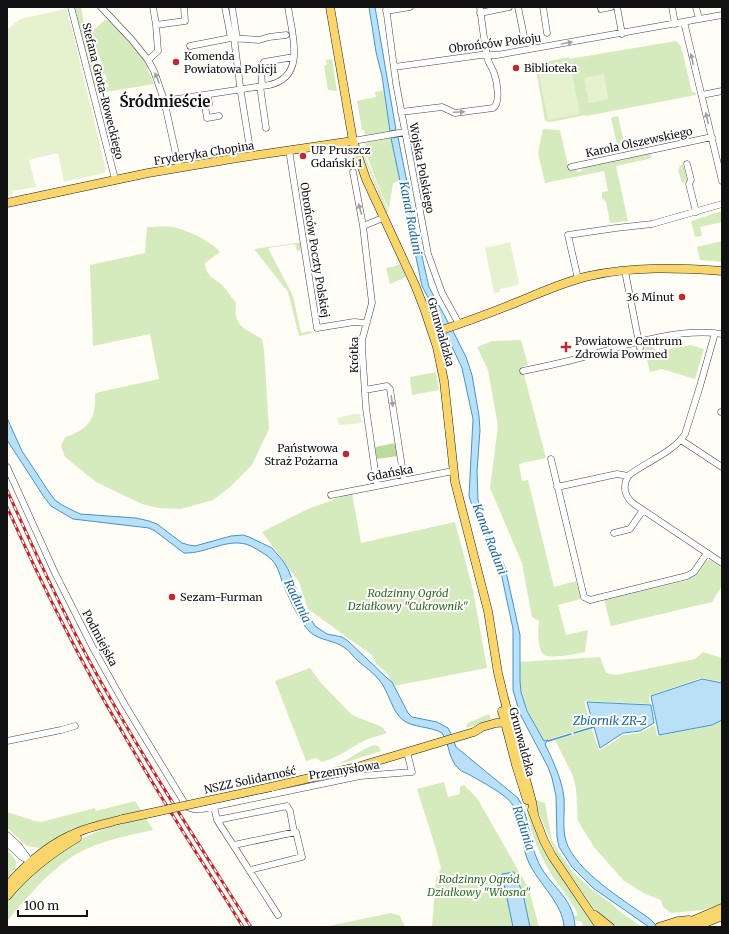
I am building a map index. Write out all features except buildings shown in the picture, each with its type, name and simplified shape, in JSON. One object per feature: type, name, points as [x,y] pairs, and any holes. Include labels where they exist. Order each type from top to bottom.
[{"type":"main road","name":"Grunwaldzka","points":[[330,7],[353,141],[366,179],[415,285],[433,333],[444,381],[453,471],[460,504],[488,611],[498,673],[499,697],[530,794],[534,814]]},
{"type":"main road","name":"Fryderyka Chopina","points":[[7,203],[115,179],[289,150],[353,141]]},
{"type":"main road","points":[[433,333],[544,291],[578,279],[595,275],[661,268],[722,272]]},
{"type":"main road","name":"Grunwaldzka","points":[[508,722],[507,734],[524,793],[544,841],[552,856],[600,927]]},
{"type":"main road","points":[[474,732],[483,732],[498,728],[508,722]]},
{"type":"main road","points":[[407,752],[474,732],[482,727],[496,723],[508,722]]},
{"type":"main road","points":[[498,728],[507,734]]},
{"type":"main road","name":"NSZZ Solidarność","points":[[7,896],[45,851],[80,831],[123,819],[331,774],[407,752]]},
{"type":"main road","name":"NSZZ Solidarność","points":[[7,886],[33,865]]},
{"type":"main road","points":[[661,926],[678,921],[695,923],[722,908]]},
{"type":"main road","points":[[589,909],[610,927]]},
{"type":"main road","points":[[678,927],[722,916]]},
{"type":"street","name":"Stefana Grota-Roweckiego","points":[[71,7],[115,179]]},
{"type":"street","points":[[101,7],[132,40],[148,60],[158,79],[179,168]]},
{"type":"street","points":[[148,60],[158,51],[153,7]]},
{"type":"street","points":[[156,25],[185,21],[186,18],[184,7]]},
{"type":"street","points":[[225,7],[234,38]]},
{"type":"street","points":[[232,7],[234,38],[250,149]]},
{"type":"street","points":[[164,102],[261,86],[276,83],[284,78],[291,70],[295,52],[288,7]]},
{"type":"street","name":"Wojska Polskiego","points":[[410,7],[386,9],[401,112],[402,133],[431,263],[456,325]]},
{"type":"street","points":[[401,112],[442,106],[455,113],[493,108],[496,106],[498,97],[495,75],[488,62],[480,10],[509,7]]},
{"type":"street","name":"Obrońców Pokoju","points":[[518,7],[524,41]]},
{"type":"street","name":"Obrońców Pokoju","points":[[542,7],[547,33]]},
{"type":"street","points":[[601,9],[612,7]]},
{"type":"street","points":[[617,7],[622,34]]},
{"type":"street","points":[[672,7],[675,24]]},
{"type":"street","points":[[696,7],[699,19]]},
{"type":"street","name":"Obrońców Pokoju","points":[[394,67],[505,54],[722,15]]},
{"type":"street","points":[[684,22],[722,180]]},
{"type":"street","points":[[190,46],[234,38],[259,40],[286,35]]},
{"type":"street","points":[[266,128],[260,67],[264,62],[294,57]]},
{"type":"street","points":[[702,95],[722,91]]},
{"type":"street","points":[[208,95],[209,104],[205,106],[207,118],[219,116]]},
{"type":"street","name":"Fryderyka Chopina","points":[[353,141],[402,133]]},
{"type":"street","name":"Karola Olszewskiego","points":[[571,167],[712,137]]},
{"type":"street","name":"Obrońców Poczty Polskiej","points":[[289,150],[317,328],[354,322],[366,323]]},
{"type":"street","points":[[687,164],[691,180],[689,184],[696,212]]},
{"type":"street","name":"Krótka","points":[[353,172],[362,214],[372,303],[362,340],[365,390],[377,485]]},
{"type":"street","points":[[578,279],[568,235],[616,228],[646,226],[722,204]]},
{"type":"street","points":[[363,226],[384,218]]},
{"type":"street","points":[[624,271],[639,344]]},
{"type":"street","points":[[523,371],[690,333],[719,333],[686,431],[681,440],[628,476],[625,486],[626,496],[631,502],[722,563]]},
{"type":"street","points":[[365,390],[387,386],[390,389],[404,480]]},
{"type":"street","points":[[681,440],[722,467]]},
{"type":"street","points":[[551,459],[584,597],[590,600],[687,576],[694,572],[707,553]]},
{"type":"street","name":"Podmiejska","points":[[7,467],[55,573],[93,648],[156,758],[184,803],[187,807],[192,809]]},
{"type":"street","name":"Gdańska","points":[[331,495],[453,471]]},
{"type":"street","points":[[557,487],[617,474],[628,476]]},
{"type":"street","points":[[614,533],[630,529],[643,510]]},
{"type":"street","points":[[7,741],[75,726]]},
{"type":"street","name":"Przemysłowa","points":[[192,809],[197,810],[214,807],[360,776],[412,772],[407,752]]},
{"type":"street","points":[[218,820],[287,806],[290,811],[294,832],[296,832],[302,857],[250,870]]},
{"type":"street","points":[[214,807],[218,820],[278,915]]},
{"type":"street","points":[[234,845],[294,832]]},
{"type":"street","points":[[7,835],[18,845],[33,865]]},
{"type":"street","points":[[7,843],[33,865]]},
{"type":"green space","points":[[74,7],[81,7],[84,24],[88,23],[85,28],[87,45],[89,46],[88,47],[95,66],[93,68],[97,84],[101,84],[100,85],[94,85]]},
{"type":"green space","points":[[66,9],[69,16],[68,17],[106,170],[104,173],[64,182],[58,153],[29,160],[36,187],[12,191],[13,195],[7,196],[7,30],[20,19]]},
{"type":"green space","points":[[106,19],[107,21],[109,19],[140,54],[149,67],[147,68],[154,84],[100,93],[99,90],[101,92],[106,91],[106,87],[109,86],[108,83],[105,84],[104,81],[107,79],[105,74],[102,75],[101,71],[104,70],[99,55],[96,56],[95,52],[98,51],[97,48],[94,49],[93,45],[96,44],[95,40],[92,40],[91,37],[94,36],[91,32]]},
{"type":"green space","points":[[676,41],[681,46],[692,92],[695,92],[696,95],[586,116],[551,122],[545,121],[535,64],[569,57],[569,59]]},
{"type":"green space","points":[[332,59],[337,91],[328,90],[324,66],[327,65],[326,60]]},
{"type":"green space","points":[[570,63],[580,114],[548,120],[538,70]]},
{"type":"green space","points":[[604,74],[608,99],[589,103],[584,78]]},
{"type":"green space","points":[[384,90],[390,131],[365,135],[364,130],[362,130],[357,101],[376,97],[375,92]]},
{"type":"green space","points":[[618,116],[625,147],[618,148],[611,118]]},
{"type":"green space","points":[[543,129],[560,130],[569,170],[576,169],[577,172],[582,171],[582,168],[650,153],[652,158],[616,166],[628,221],[610,223],[606,202],[602,198],[602,192],[608,191],[604,171],[545,183],[538,153]]},
{"type":"green space","points":[[391,138],[400,181],[393,183],[389,209],[364,148],[366,143]]},
{"type":"green space","points":[[364,154],[388,210],[387,214],[363,155]]},
{"type":"green space","points":[[683,164],[687,180],[682,183],[678,169],[680,168],[679,166]]},
{"type":"green space","points":[[722,211],[722,222],[700,227],[702,236],[695,237],[691,221]]},
{"type":"green space","points":[[147,227],[173,227],[185,231],[205,240],[220,252],[205,263],[205,267],[210,276],[224,287],[236,303],[236,317],[238,322],[245,329],[262,339],[264,350],[269,429],[252,465],[230,487],[213,500],[181,509],[158,508],[142,504],[96,482],[65,457],[61,446],[65,437],[74,434],[86,426],[90,421],[93,416],[95,393],[159,379],[150,334],[93,346],[90,265],[145,253]]},
{"type":"green space","points":[[722,241],[722,262],[700,260],[697,247]]},
{"type":"green space","points":[[302,242],[301,250],[297,251],[295,244],[268,248],[293,296],[301,333],[311,331],[312,333],[299,336],[288,292],[254,249]]},
{"type":"green space","points":[[510,242],[519,282],[517,285],[500,289],[500,292],[494,293],[485,248]]},
{"type":"green space","points":[[400,264],[406,277],[390,284],[386,268]]},
{"type":"green space","points":[[521,340],[528,365],[522,367],[546,458],[519,465],[522,481],[528,480],[554,587],[576,581],[581,599],[558,605],[566,635],[588,630],[585,652],[570,655],[547,656],[544,655],[540,649],[538,639],[539,621],[532,617],[522,563],[490,488],[498,426],[488,370],[477,347],[492,341]]},
{"type":"green space","points":[[651,343],[654,349],[658,351],[691,345],[704,349],[695,379],[662,369],[650,372],[644,347]]},
{"type":"green space","points":[[436,372],[439,390],[412,395],[410,377]]},
{"type":"green space","points":[[360,414],[362,423],[339,425],[337,418]]},
{"type":"green space","points":[[396,443],[398,456],[377,459],[375,447]]},
{"type":"green space","name":"Rodzinny Ogród Działkowy \"Cukrownik\"","points":[[352,493],[361,543],[455,522],[473,590],[487,668],[394,686],[387,673],[376,664],[372,655],[308,609],[299,582],[262,532],[308,509]]},
{"type":"green space","points":[[710,560],[722,568],[722,586],[712,602],[611,626],[604,600],[688,580],[698,573],[706,561]]},
{"type":"green space","points":[[703,652],[722,658],[722,682],[701,678],[649,696],[650,704],[584,701],[591,726],[544,741],[528,712],[522,695],[520,662],[600,657],[606,673],[616,675],[695,659]]},
{"type":"green space","points":[[310,668],[321,683],[352,715],[382,727],[387,733],[368,739],[329,760],[322,762],[316,758],[306,761],[275,681]]},
{"type":"green space","points":[[489,714],[491,720],[467,728],[466,725],[468,723]]},
{"type":"green space","points":[[722,720],[722,903],[703,910],[671,913],[663,907],[661,900],[645,894],[623,880],[594,847],[578,821],[576,789],[573,776],[555,740],[592,729],[599,751],[624,735],[640,733],[655,725],[657,736],[712,725]]},
{"type":"green space","points":[[375,745],[379,747],[381,751],[334,766],[365,749]]},
{"type":"green space","name":"Rodzinny Ogród Działkowy \"Wiosna\"","points":[[444,782],[448,797],[460,794],[460,787],[464,785],[477,798],[529,889],[539,927],[432,927],[436,879],[441,868],[417,789]]},
{"type":"green space","points":[[536,800],[545,803],[552,840],[572,871],[590,888],[642,927],[615,927],[597,913],[556,853],[536,807]]},
{"type":"green space","points":[[135,801],[153,830],[121,837],[79,852],[52,872],[7,921],[7,898],[47,862],[80,840],[124,823],[122,815],[72,829],[40,848],[27,846],[7,828],[7,812],[41,822],[95,808],[96,811]]},
{"type":"green space","points":[[527,802],[529,810],[597,927],[583,927],[582,922],[575,920],[574,916],[577,916],[577,912],[547,867],[537,845],[525,803]]},
{"type":"green space","points":[[7,850],[16,861],[16,867],[7,878]]},
{"type":"green space","points":[[391,913],[400,916],[405,927],[324,927]]},
{"type":"water","points":[[369,7],[375,7],[396,130],[390,131],[382,76],[376,52]]},
{"type":"water","name":"Kanał Raduni","points":[[398,137],[429,287],[449,324],[443,326],[422,286],[391,138]]},
{"type":"water","name":"Kanał Raduni","points":[[452,329],[466,357],[472,375],[479,416],[480,430],[477,471],[478,500],[484,520],[505,567],[520,635],[521,692],[527,711],[544,741],[548,740],[545,744],[557,770],[561,784],[564,798],[564,825],[566,841],[571,852],[579,863],[590,874],[650,919],[658,927],[649,927],[593,888],[572,867],[559,847],[557,837],[556,796],[552,778],[548,767],[520,714],[513,690],[513,629],[500,568],[476,518],[469,496],[473,419],[462,368],[445,332]]},
{"type":"water","name":"Radunia","points":[[7,418],[22,451],[55,500],[80,514],[136,518],[149,521],[157,524],[182,543],[189,545],[195,546],[231,536],[243,535],[272,548],[288,569],[305,610],[315,626],[327,634],[342,637],[348,641],[392,682],[408,713],[412,717],[437,722],[448,728],[456,747],[518,798],[525,813],[537,859],[541,868],[570,907],[575,927],[564,927],[560,910],[533,871],[524,849],[516,811],[509,800],[493,788],[463,772],[455,765],[442,733],[407,723],[403,720],[393,707],[380,681],[347,649],[337,643],[318,637],[310,632],[302,622],[274,562],[270,558],[262,552],[243,543],[226,544],[193,553],[184,553],[149,528],[73,519],[51,506],[44,497],[7,440]]},
{"type":"water","name":"Zbiornik ZR-2","points":[[702,679],[722,683],[722,720],[712,725],[659,735],[651,696]]},
{"type":"water","name":"Zbiornik ZR-2","points":[[587,702],[651,705],[654,723],[640,731],[623,733],[600,748]]},
{"type":"water","points":[[514,872],[523,894],[530,927],[513,927],[502,874]]},
{"type":"waterway","points":[[574,733],[594,727]]},
{"type":"waterway","points":[[548,741],[571,734]]},
{"type":"railway","points":[[7,490],[52,587],[101,682],[156,775],[251,927]]},
{"type":"railway","points":[[7,507],[60,619],[104,701],[243,927]]},
{"type":"place","name":"Komenda Powiatowa Policji","points":[[176,62]]},
{"type":"place","name":"Biblioteka","points":[[516,68]]},
{"type":"place","name":"UP Pruszcz Gdański 1","points":[[303,156]]},
{"type":"place","name":"36 Minut","points":[[682,297]]},
{"type":"place","name":"Powiatowe Centrum Zdrowia Powmed","points":[[566,347]]},
{"type":"place","name":"Państwowa Straż Pożarna","points":[[346,454]]},
{"type":"place","name":"Sezam-Furman","points":[[172,597]]},
{"type":"district","name":"Śródmieście","points":[[165,101]]}]
